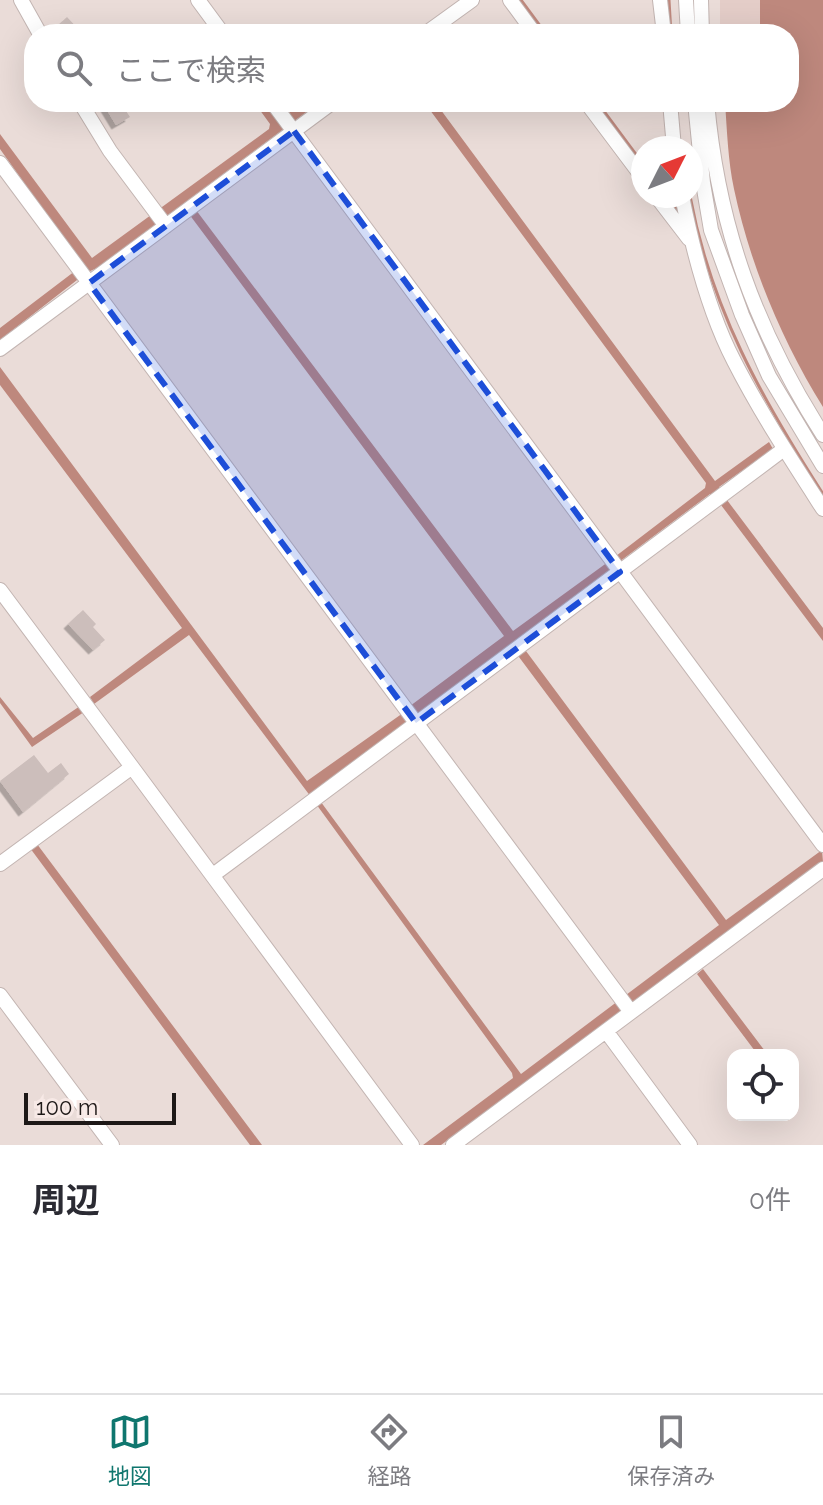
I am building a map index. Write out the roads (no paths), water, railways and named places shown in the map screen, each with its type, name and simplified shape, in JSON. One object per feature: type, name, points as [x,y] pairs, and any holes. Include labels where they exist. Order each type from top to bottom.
[{"type":"street","points":[[21,0],[34,24]]},
{"type":"street","points":[[198,0],[216,24]]},
{"type":"street","points":[[439,24],[472,0]]},
{"type":"street","points":[[510,0],[528,24]]},
{"type":"street","points":[[660,0],[663,24]]},
{"type":"street","points":[[686,0],[687,24]]},
{"type":"street","points":[[701,0],[702,24]]},
{"type":"street","points":[[86,112],[110,151],[161,219]]},
{"type":"street","points":[[280,112],[823,845]]},
{"type":"street","points":[[0,349],[83,275],[289,124],[313,112]]},
{"type":"street","points":[[594,112],[631,162]]},
{"type":"street","points":[[671,112],[673,136]]},
{"type":"street","points":[[696,112],[703,183],[716,244],[769,376],[823,466]]},
{"type":"street","points":[[708,112],[722,204],[756,311],[788,378],[823,435]]},
{"type":"street","points":[[0,163],[626,1006]]},
{"type":"street","points":[[665,208],[694,246]]},
{"type":"street","points":[[685,208],[719,326],[733,359],[784,449],[823,509]]},
{"type":"street","points":[[213,875],[315,798],[412,717],[519,647],[615,565],[784,449]]},
{"type":"street","points":[[0,590],[412,1145]]},
{"type":"street","points":[[0,864],[132,767]]},
{"type":"street","points":[[453,1145],[606,1031],[626,1006],[695,964],[823,869]]},
{"type":"street","points":[[0,995],[112,1145]]},
{"type":"street","points":[[606,1031],[690,1145]]},
{"type":"waterway","points":[[521,0],[539,24]]},
{"type":"waterway","points":[[669,0],[670,24]]},
{"type":"waterway","points":[[604,112],[631,148]]},
{"type":"waterway","points":[[676,208],[679,212]]},
{"type":"waterway","points":[[693,208],[725,315],[779,423],[823,494]]}]
